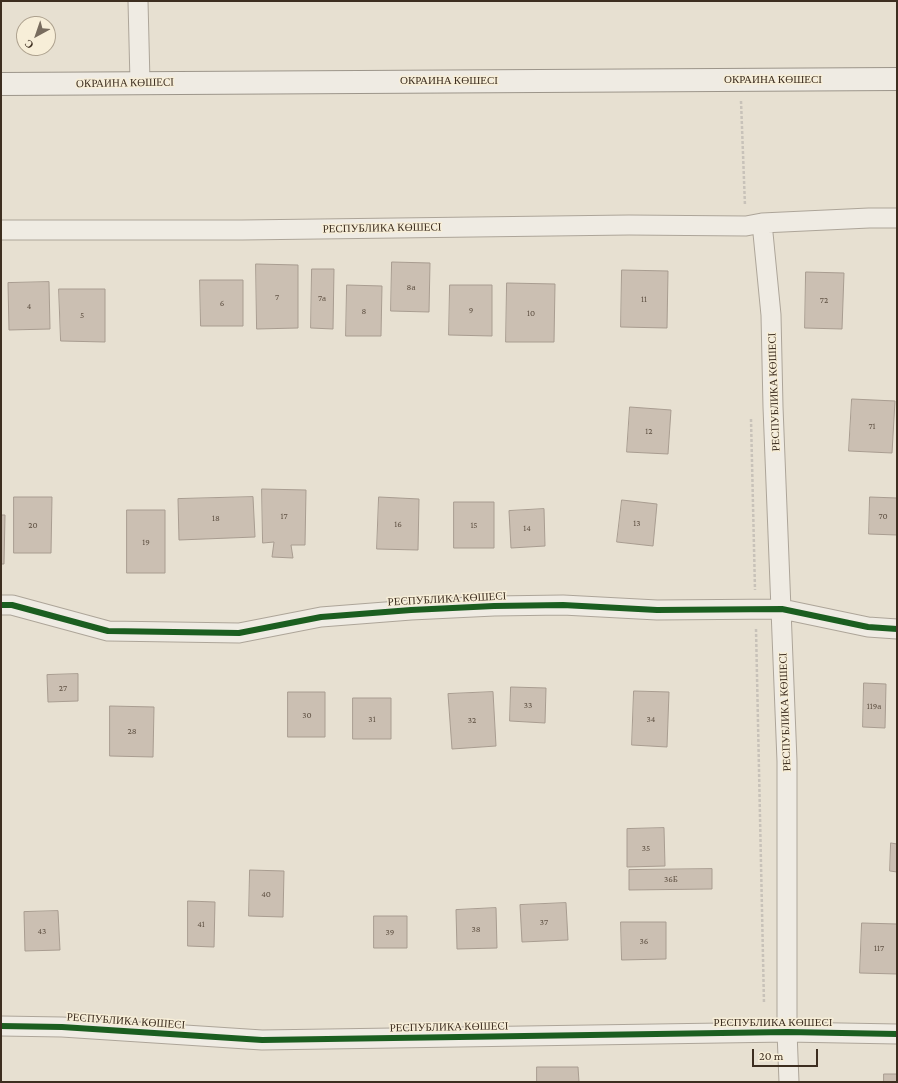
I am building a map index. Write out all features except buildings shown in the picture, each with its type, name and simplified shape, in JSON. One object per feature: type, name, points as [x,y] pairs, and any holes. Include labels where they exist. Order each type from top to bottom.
[{"type":"main road","name":"ОКРАИНА КӨШЕСІ","points":[[1,84],[140,82],[897,79]]},
{"type":"street","points":[[138,1],[140,82]]},
{"type":"street","name":"РЕСПУБЛИКА КӨШЕСІ","points":[[1,230],[242,230],[754,224],[897,218]]},
{"type":"street","name":"РЕСПУБЛИКА КӨШЕСІ","points":[[754,224],[771,316],[773,407],[787,761],[787,1032],[789,1082]]},
{"type":"street","name":"РЕСПУБЛИКА КӨШЕСІ","points":[[1,605],[12,605],[108,631],[239,633],[321,617],[486,606],[563,605],[657,610],[782,609],[868,627],[897,629]]},
{"type":"street","name":"РЕСПУБЛИКА КӨШЕСІ","points":[[1,1026],[62,1027],[262,1040],[765,1032],[897,1034]]},
{"type":"path","points":[[741,98],[754,224]]},
{"type":"path","points":[[751,417],[765,1032]]},
{"type":"cycle path","points":[[1,605],[12,605],[108,631],[239,633],[321,617],[411,610],[494,606],[563,605],[657,610],[782,609],[868,627],[897,629]]},
{"type":"cycle path","points":[[1,1026],[62,1027],[262,1040],[787,1032],[897,1034]]}]
